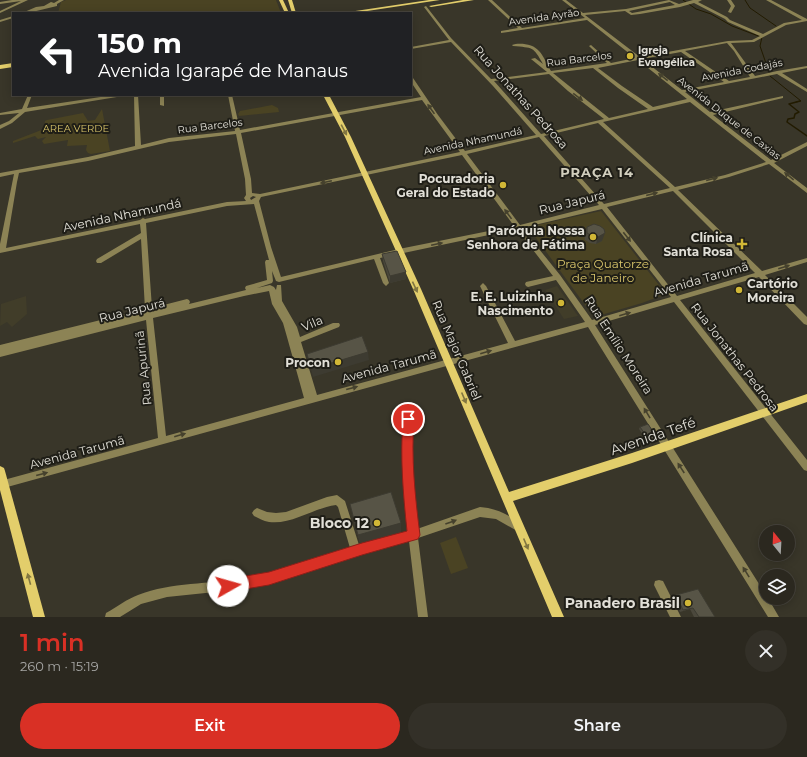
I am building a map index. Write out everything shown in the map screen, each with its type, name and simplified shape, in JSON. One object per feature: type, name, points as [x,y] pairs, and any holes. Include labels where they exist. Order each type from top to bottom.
[{"type":"main road","points":[[281,0],[287,12]]},
{"type":"main road","points":[[290,0],[294,12]]},
{"type":"main road","points":[[363,12],[438,0]]},
{"type":"main road","points":[[388,12],[472,0]]},
{"type":"main road","points":[[0,61],[12,59]]},
{"type":"main road","points":[[0,67],[12,65]]},
{"type":"main road","name":"Rua Major Gabriel","points":[[326,96],[399,252],[558,617]]},
{"type":"main road","name":"Avenida Tefé","points":[[506,498],[667,446],[807,398]]},
{"type":"main road","points":[[0,471],[2,485],[39,617]]},
{"type":"street","points":[[0,2],[20,0]]},
{"type":"street","points":[[0,12],[26,0]]},
{"type":"street","points":[[27,12],[62,0]]},
{"type":"street","points":[[490,0],[521,29]]},
{"type":"street","name":"Avenida Duque de Caxias","points":[[564,0],[807,191]]},
{"type":"street","points":[[626,15],[680,6],[700,0]]},
{"type":"street","points":[[730,0],[733,6],[730,12]]},
{"type":"street","points":[[768,0],[806,20]]},
{"type":"street","points":[[582,14],[626,10],[662,1],[670,1],[680,6]]},
{"type":"street","points":[[694,2],[727,18],[729,21],[761,35]]},
{"type":"street","name":"Rua Jonathas Pedrosa","points":[[426,7],[451,40],[491,80],[602,206],[807,468]]},
{"type":"street","points":[[626,10],[632,14]]},
{"type":"street","points":[[0,21],[12,17]]},
{"type":"street","name":"Avenida Ayrão","points":[[502,32],[588,19]]},
{"type":"street","name":"Rua Barcelos","points":[[491,80],[594,67],[728,42],[753,40],[785,24],[806,20]]},
{"type":"street","points":[[412,47],[451,40]]},
{"type":"street","points":[[728,42],[738,52],[744,66],[753,77]]},
{"type":"street","points":[[514,45],[525,45],[537,50],[549,72]]},
{"type":"street","points":[[591,46],[610,64]]},
{"type":"street","points":[[682,51],[728,82]]},
{"type":"street","points":[[533,59],[609,120]]},
{"type":"street","points":[[594,67],[620,87],[652,108]]},
{"type":"street","name":"Avenida Codajás","points":[[680,92],[807,67]]},
{"type":"street","points":[[777,72],[807,92]]},
{"type":"street","name":"Rua Emílio Moreira","points":[[412,81],[423,98],[465,153],[518,227],[558,277],[590,324],[636,394],[774,617]]},
{"type":"street","points":[[0,113],[98,96]]},
{"type":"street","points":[[0,129],[14,121],[27,108],[116,96]]},
{"type":"street","points":[[136,96],[138,148]]},
{"type":"street","points":[[162,96],[162,105]]},
{"type":"street","points":[[230,96],[248,179],[275,284],[275,304],[288,322],[298,341],[311,399]]},
{"type":"street","points":[[23,117],[30,97]]},
{"type":"street","points":[[710,114],[782,97]]},
{"type":"street","name":"Rua Barcelos","points":[[0,175],[138,148],[180,138],[238,132],[423,98]]},
{"type":"street","name":"Avenida Nhamundá","points":[[1,250],[143,220],[235,203],[465,153],[691,100]]},
{"type":"street","points":[[0,129],[16,123],[23,117],[46,106]]},
{"type":"street","points":[[600,122],[674,189],[761,274],[807,322]]},
{"type":"street","name":"Rua Japurá","points":[[0,348],[244,293],[338,266],[518,227],[726,176],[771,162],[807,144]]},
{"type":"street","points":[[1,250],[17,172]]},
{"type":"street","name":"Rua Apurinã","points":[[143,220],[149,314],[162,440]]},
{"type":"street","points":[[100,261],[144,234]]},
{"type":"street","points":[[376,257],[386,283]]},
{"type":"street","name":"Avenida Tarumã","points":[[2,485],[311,399],[590,324],[807,260]]},
{"type":"street","points":[[528,284],[558,277]]},
{"type":"street","points":[[483,286],[513,345]]},
{"type":"street","name":"Rua Japurá","points":[[0,354],[149,314]]},
{"type":"street","points":[[288,322],[311,399]]},
{"type":"street","name":"Vila","points":[[298,341],[336,325]]},
{"type":"street","points":[[408,419],[406,450],[408,488],[423,617]]},
{"type":"street","points":[[257,513],[263,517],[276,518],[337,500],[342,504],[356,552]]},
{"type":"street","points":[[110,617],[139,600],[166,592],[244,584],[269,579],[414,535],[480,512],[488,511],[497,514],[520,528]]},
{"type":"street","points":[[659,585],[676,617]]},
{"type":"shaded area","name":"E. E. Luizinha Nascimento","points":[[557,286],[578,316],[564,319],[545,290]]},
{"type":"shaded area","points":[[26,296],[27,314],[12,327],[7,322],[0,326],[1,304]]},
{"type":"green space","points":[[66,0],[276,0],[281,12],[58,12],[61,2]]},
{"type":"green space","points":[[272,105],[278,108],[279,112],[239,116],[238,114],[240,111]]},
{"type":"green space","name":"AREA VERDE","points":[[102,109],[110,151],[91,154],[86,150],[87,145],[67,146],[68,140],[44,144],[42,141],[46,137],[38,139],[35,136],[13,143],[13,141],[44,129],[45,121],[47,120],[83,113],[88,121],[95,120]]},
{"type":"green space","name":"Praça Quatorze de Janeiro","points":[[601,211],[666,294],[642,303],[594,317],[528,227]]},
{"type":"green space","points":[[456,537],[468,568],[451,574],[440,543]]},
{"type":"building","points":[[594,224],[604,229],[605,233],[598,237],[587,233],[587,227]]},
{"type":"building","points":[[397,251],[406,272],[390,276],[382,254]]},
{"type":"building","points":[[362,336],[368,352],[311,369],[307,354]]},
{"type":"building","points":[[648,424],[658,439],[650,441],[640,427]]},
{"type":"building","name":"Bloco 12","points":[[391,492],[401,523],[358,535],[350,504]]},
{"type":"building","name":"Panadero Brasil","points":[[698,589],[715,617],[699,617],[693,608],[683,610],[676,595]]},
{"type":"waterway","points":[[683,0],[696,9],[711,14],[732,26],[761,37]]},
{"type":"waterway","points":[[745,0],[750,8],[776,26]]},
{"type":"waterway","points":[[762,37],[760,46],[769,72]]},
{"type":"waterway","points":[[770,76],[801,101],[797,102]]},
{"type":"waterway","points":[[797,102],[789,104],[799,112],[795,114],[794,118],[788,119],[787,122],[807,136]]},
{"type":"place","name":"Igreja Evangélica","points":[[630,56]]},
{"type":"place","name":"Pocuradoria Geral do Estado","points":[[503,185]]},
{"type":"place","name":"Paróquia Nossa Senhora de Fátima","points":[[593,237]]},
{"type":"place","name":"Clínica Santa Rosa","points":[[742,244]]},
{"type":"place","name":"Cartório Moreira","points":[[739,290]]},
{"type":"place","name":"E. E. Luizinha Nascimento","points":[[561,303]]},
{"type":"place","name":"Procon","points":[[338,362]]},
{"type":"place","name":"Bloco 12","points":[[377,523]]},
{"type":"place","name":"Panadero Brasil","points":[[688,603]]},
{"type":"district","name":"PRAÇA 14","points":[[597,172]]},
{"type":"route","points":[[228,586],[269,579],[362,549],[414,535],[408,488],[406,450],[408,419]]}]
